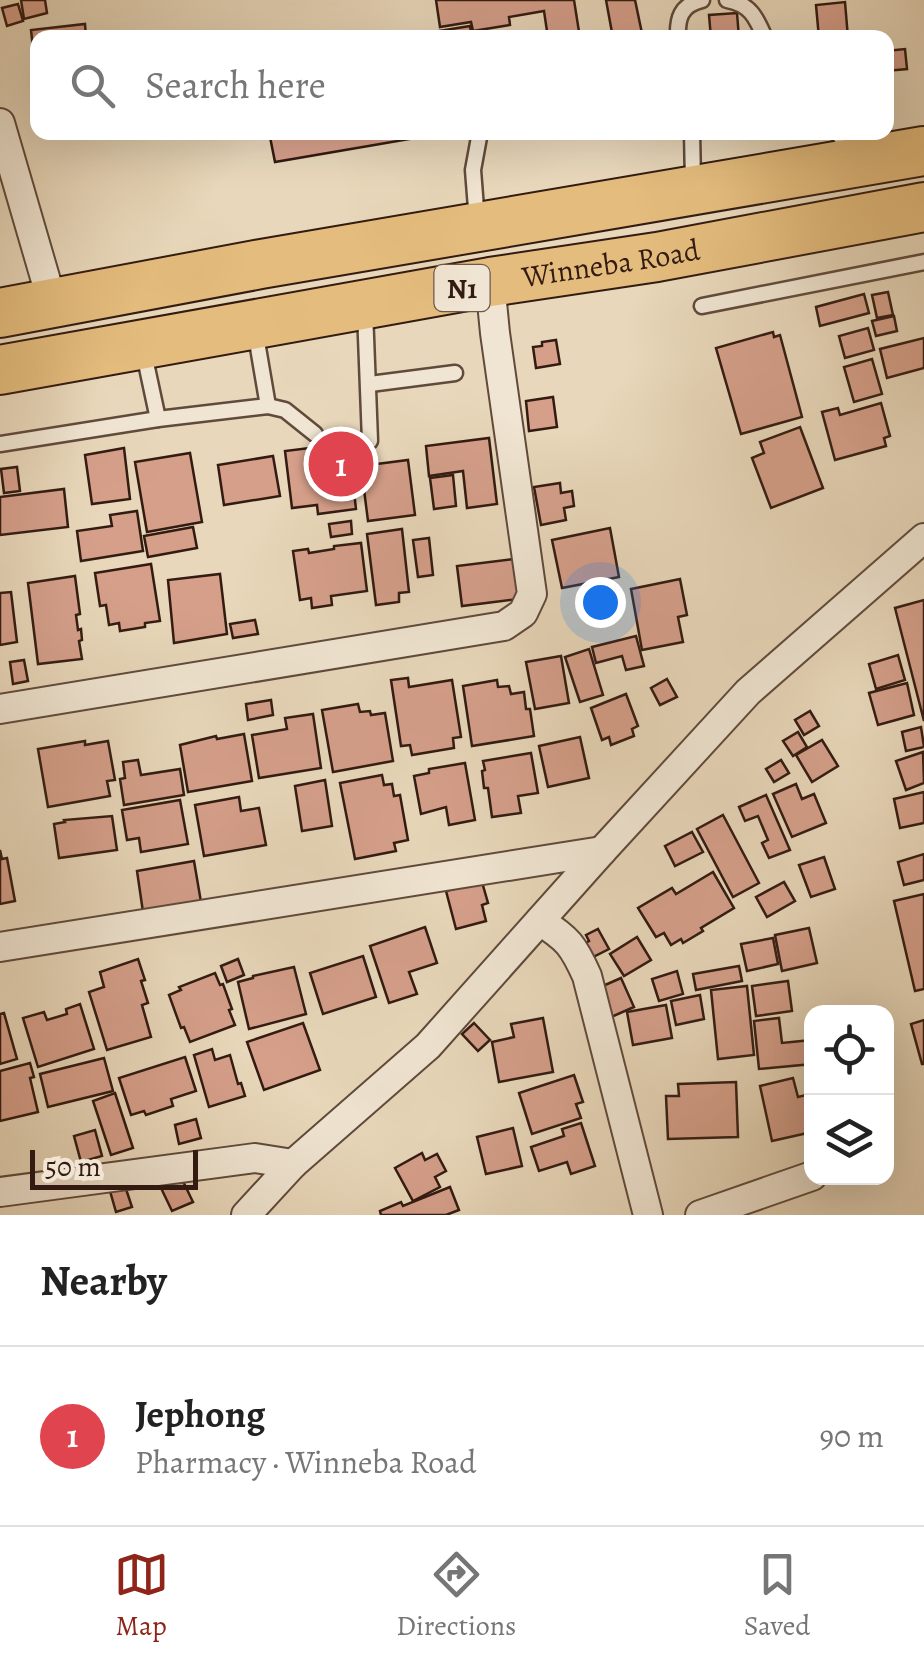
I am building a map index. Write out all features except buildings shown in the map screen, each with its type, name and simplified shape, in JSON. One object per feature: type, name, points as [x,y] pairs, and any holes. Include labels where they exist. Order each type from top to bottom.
[{"type":"highway","name":"Winneba Road","points":[[0,313],[694,190],[851,147],[924,152]]},
{"type":"highway","name":"Winneba Road","points":[[0,370],[924,207]]},
{"type":"highway","points":[[433,293],[473,274],[481,261],[477,227]]},
{"type":"street","points":[[0,123],[53,304]]},
{"type":"street","points":[[0,709],[504,626],[523,613],[532,594],[490,282]]},
{"type":"street","points":[[246,1215],[292,1164],[428,1046],[748,692],[924,538]]},
{"type":"street","points":[[0,947],[602,851]]},
{"type":"street","points":[[540,921],[571,944],[587,976],[648,1215]]},
{"type":"street","points":[[0,1192],[255,1158],[292,1164]]},
{"type":"street","points":[[700,1215],[804,1179]]},
{"type":"lane","points":[[678,30],[684,8],[702,0]]},
{"type":"lane","points":[[727,0],[748,7],[762,30]]},
{"type":"lane","points":[[477,227],[473,170],[479,140]]},
{"type":"lane","points":[[692,140],[694,190]]},
{"type":"lane","points":[[702,306],[924,262]]},
{"type":"lane","points":[[365,305],[370,441]]},
{"type":"lane","points":[[254,324],[268,406]]},
{"type":"lane","points":[[142,344],[158,419]]},
{"type":"lane","points":[[370,384],[455,373]]},
{"type":"lane","points":[[0,444],[268,406],[284,410],[315,434]]},
{"type":"place","name":"Jephong","points":[[341,464]]}]
